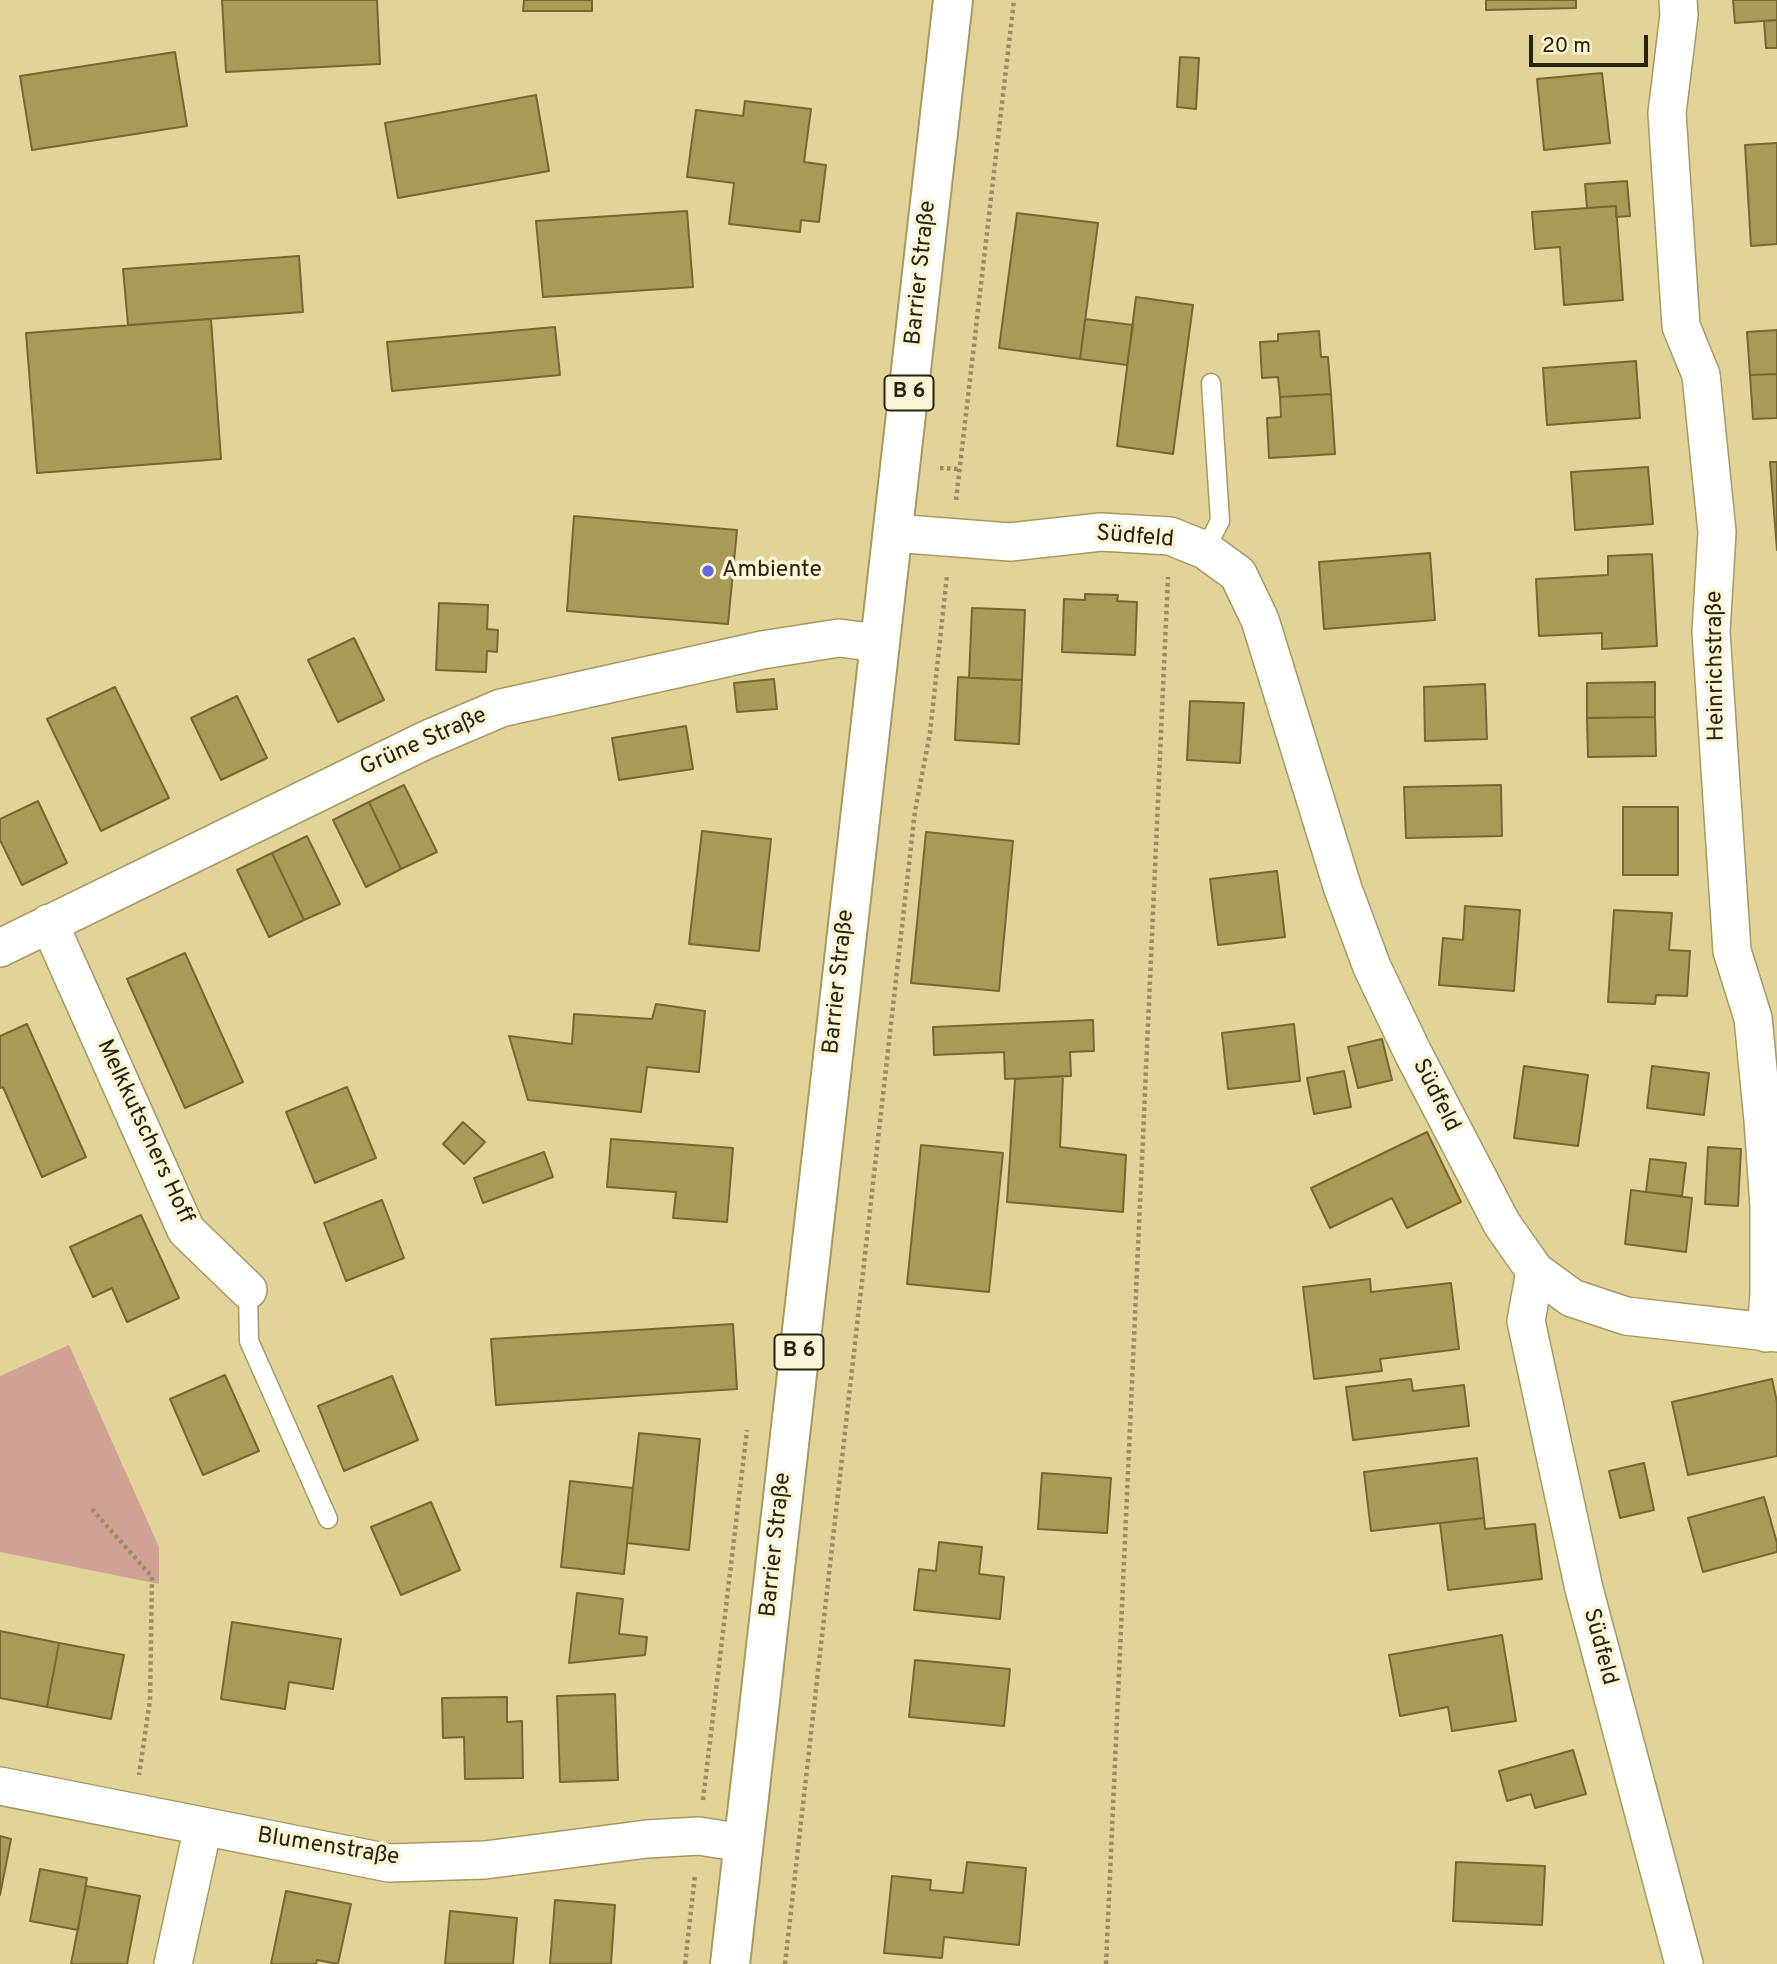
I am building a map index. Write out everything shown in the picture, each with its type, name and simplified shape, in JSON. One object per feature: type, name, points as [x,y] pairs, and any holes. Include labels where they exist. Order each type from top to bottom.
[{"type":"main road","name":"Barrier Straße","points":[[730,1964],[953,0]]},
{"type":"street","name":"Heinrichstraße","points":[[1678,0],[1679,15],[1667,113],[1681,326],[1701,375],[1717,532],[1711,632],[1732,951],[1753,1018],[1769,1207],[1771,1333]]},
{"type":"street","name":"Südfeld","points":[[893,533],[1010,542],[1101,532],[1170,536],[1205,550],[1238,574],[1260,620],[1343,889],[1372,967],[1413,1054],[1502,1224],[1535,1271],[1525,1321],[1584,1589],[1684,1964]]},
{"type":"street","name":"Grüne Straße","points":[[0,948],[426,740],[501,708],[762,650],[839,638],[880,643]]},
{"type":"street","name":"Melkkutschers Hoff","points":[[49,923],[186,1230],[248,1290]]},
{"type":"street","points":[[1535,1271],[1572,1298],[1626,1316],[1771,1333]]},
{"type":"street","name":"Blumenstraße","points":[[0,1786],[389,1863],[485,1860],[647,1839],[699,1836],[743,1843]]},
{"type":"street","points":[[173,1964],[203,1827]]},
{"type":"lane","points":[[1205,550],[1220,521],[1211,383]]},
{"type":"lane","name":"Melkkutschers Hoff","points":[[248,1290],[249,1341],[328,1519]]},
{"type":"path","points":[[785,1964],[915,811],[930,733],[1014,0]]},
{"type":"path","points":[[1106,1964],[1170,536]]},
{"type":"path","points":[[92,1509],[152,1577],[150,1700],[131,1812]]},
{"type":"shaded area","points":[[69,1345],[159,1547],[159,1584],[0,1552],[0,1376]]},
{"type":"building","points":[[222,0],[377,0],[380,64],[226,72]]},
{"type":"building","points":[[524,0],[592,0],[592,11],[523,11]]},
{"type":"building","points":[[1486,0],[1576,0],[1576,8],[1486,10]]},
{"type":"building","points":[[1733,0],[1777,0],[1777,20],[1735,23]]},
{"type":"building","points":[[1777,20],[1777,48],[1766,48],[1764,21]]},
{"type":"building","points":[[175,52],[187,126],[32,150],[20,76]]},
{"type":"building","points":[[1180,57],[1199,58],[1196,109],[1177,107]]},
{"type":"building","points":[[1602,73],[1610,143],[1544,150],[1537,79]]},
{"type":"building","points":[[536,95],[549,171],[398,198],[385,123]]},
{"type":"building","points":[[745,101],[811,109],[804,162],[826,165],[819,222],[801,220],[800,232],[729,224],[734,183],[687,177],[696,110],[743,116]]},
{"type":"building","points":[[1777,143],[1777,244],[1751,246],[1745,145]]},
{"type":"building","points":[[1627,181],[1630,216],[1616,217],[1616,206],[1587,208],[1585,184]]},
{"type":"building","points":[[1616,206],[1623,300],[1564,305],[1560,247],[1535,249],[1532,212]]},
{"type":"building","points":[[687,211],[693,287],[543,297],[536,221]]},
{"type":"building","points":[[1017,213],[1098,223],[1080,359],[999,348]]},
{"type":"building","points":[[299,256],[303,312],[128,325],[123,269]]},
{"type":"building","points":[[1136,297],[1193,305],[1173,454],[1117,446]]},
{"type":"building","points":[[211,319],[221,459],[37,473],[26,333]]},
{"type":"building","points":[[1085,319],[1133,325],[1127,365],[1080,359]]},
{"type":"building","points":[[555,327],[560,375],[392,391],[387,342]]},
{"type":"building","points":[[1777,330],[1777,374],[1750,375],[1747,332]]},
{"type":"building","points":[[1319,331],[1321,357],[1328,357],[1331,394],[1280,397],[1278,377],[1262,378],[1260,342],[1278,341],[1278,334]]},
{"type":"building","points":[[1636,361],[1640,418],[1547,425],[1543,368]]},
{"type":"building","points":[[1777,374],[1777,418],[1753,419],[1750,375]]},
{"type":"building","points":[[1331,394],[1335,454],[1269,458],[1267,418],[1281,417],[1280,397]]},
{"type":"building","points":[[1770,462],[1777,462],[1777,550]]},
{"type":"building","points":[[1648,467],[1653,524],[1575,530],[1571,472]]},
{"type":"building","points":[[574,516],[737,530],[728,624],[567,611]]},
{"type":"building","points":[[1430,553],[1435,620],[1324,629],[1319,562]]},
{"type":"building","points":[[1652,554],[1657,646],[1602,649],[1602,633],[1539,636],[1536,579],[1608,575],[1608,556]]},
{"type":"building","points":[[1085,594],[1118,595],[1117,601],[1137,602],[1135,655],[1062,652],[1064,599],[1085,600]]},
{"type":"building","points":[[439,603],[488,605],[487,629],[498,630],[497,652],[487,651],[486,672],[436,670]]},
{"type":"building","points":[[972,608],[1025,610],[1022,680],[969,678]]},
{"type":"building","points":[[354,638],[384,700],[338,722],[308,660]]},
{"type":"building","points":[[958,677],[1022,680],[1019,744],[955,740]]},
{"type":"building","points":[[774,679],[777,709],[737,712],[734,683]]},
{"type":"building","points":[[1655,682],[1655,717],[1587,718],[1587,683]]},
{"type":"building","points":[[1485,684],[1487,739],[1425,741],[1424,687]]},
{"type":"building","points":[[115,687],[169,798],[101,831],[47,719]]},
{"type":"building","points":[[237,696],[267,758],[221,780],[191,718]]},
{"type":"building","points":[[1190,701],[1244,703],[1240,763],[1187,760]]},
{"type":"building","points":[[1655,717],[1656,756],[1588,757],[1587,718]]},
{"type":"building","points":[[686,726],[693,769],[619,780],[612,738]]},
{"type":"building","points":[[404,785],[437,852],[401,869],[369,802]]},
{"type":"building","points":[[1501,785],[1502,836],[1406,838],[1404,787]]},
{"type":"building","points":[[38,801],[67,863],[22,885],[0,840],[0,819]]},
{"type":"building","points":[[369,802],[401,869],[366,887],[333,820]]},
{"type":"building","points":[[1623,807],[1678,807],[1678,875],[1623,875]]},
{"type":"building","points":[[702,831],[771,839],[759,951],[689,944]]},
{"type":"building","points":[[926,832],[1013,841],[999,991],[911,983]]},
{"type":"building","points":[[307,836],[340,904],[304,920],[272,853]]},
{"type":"building","points":[[272,853],[304,920],[269,937],[237,870]]},
{"type":"building","points":[[1277,871],[1285,937],[1218,945],[1210,879]]},
{"type":"building","points":[[1465,906],[1520,910],[1514,991],[1439,985],[1443,938],[1463,940]]},
{"type":"building","points":[[1614,910],[1672,913],[1669,950],[1690,951],[1687,996],[1656,995],[1655,1004],[1608,1002]]},
{"type":"building","points":[[185,953],[243,1082],[185,1108],[127,979]]},
{"type":"building","points":[[656,1004],[705,1011],[699,1072],[647,1067],[641,1112],[528,1100],[509,1036],[572,1044],[574,1014],[652,1019]]},
{"type":"building","points":[[1093,1020],[1094,1051],[1070,1052],[1071,1076],[1005,1079],[1004,1052],[934,1055],[933,1027]]},
{"type":"building","points":[[27,1024],[86,1157],[42,1177],[3,1087],[0,1088],[0,1036]]},
{"type":"building","points":[[1294,1024],[1300,1081],[1228,1089],[1222,1033]]},
{"type":"building","points":[[1382,1039],[1392,1080],[1358,1088],[1348,1047]]},
{"type":"building","points":[[1524,1066],[1588,1075],[1578,1146],[1514,1138]]},
{"type":"building","points":[[1652,1066],[1709,1073],[1704,1115],[1647,1108]]},
{"type":"building","points":[[1344,1071],[1351,1107],[1314,1114],[1307,1078]]},
{"type":"building","points":[[1063,1076],[1060,1147],[1126,1155],[1123,1212],[1007,1202],[1015,1079]]},
{"type":"building","points":[[347,1087],[376,1158],[315,1183],[286,1112]]},
{"type":"building","points":[[463,1122],[485,1142],[464,1164],[443,1144]]},
{"type":"building","points":[[1427,1132],[1461,1202],[1407,1228],[1392,1198],[1330,1228],[1311,1188]]},
{"type":"building","points":[[611,1139],[733,1148],[727,1222],[673,1218],[676,1192],[607,1187]]},
{"type":"building","points":[[921,1145],[1003,1153],[989,1292],[907,1284]]},
{"type":"building","points":[[1708,1147],[1741,1149],[1738,1206],[1705,1204]]},
{"type":"building","points":[[544,1152],[553,1177],[483,1203],[474,1178]]},
{"type":"building","points":[[1650,1159],[1686,1163],[1682,1196],[1646,1192]]},
{"type":"building","points":[[1631,1190],[1692,1198],[1686,1252],[1625,1244]]},
{"type":"building","points":[[382,1200],[404,1258],[346,1281],[324,1223]]},
{"type":"building","points":[[141,1215],[179,1298],[127,1322],[112,1288],[93,1297],[70,1247]]},
{"type":"building","points":[[1370,1279],[1371,1292],[1451,1283],[1459,1349],[1380,1359],[1382,1371],[1314,1379],[1303,1287]]},
{"type":"building","points":[[733,1324],[737,1389],[496,1405],[491,1339]]},
{"type":"building","points":[[225,1375],[259,1451],[203,1475],[170,1399]]},
{"type":"building","points":[[392,1376],[418,1440],[344,1471],[318,1406]]},
{"type":"building","points":[[1411,1379],[1413,1391],[1464,1385],[1469,1426],[1353,1440],[1346,1387]]},
{"type":"building","points":[[1772,1379],[1777,1402],[1777,1456],[1688,1475],[1672,1402]]},
{"type":"building","points":[[639,1433],[700,1439],[689,1550],[627,1543]]},
{"type":"building","points":[[1477,1458],[1484,1518],[1371,1531],[1364,1472]]},
{"type":"building","points":[[1644,1463],[1654,1510],[1620,1518],[1609,1471]]},
{"type":"building","points":[[1042,1473],[1111,1478],[1107,1533],[1038,1529]]},
{"type":"building","points":[[570,1481],[633,1488],[624,1574],[561,1567]]},
{"type":"building","points":[[1764,1497],[1777,1552],[1703,1572],[1688,1518]]},
{"type":"building","points":[[431,1502],[460,1570],[401,1595],[371,1527]]},
{"type":"building","points":[[1484,1518],[1485,1529],[1535,1524],[1542,1579],[1448,1590],[1440,1523]]},
{"type":"building","points":[[939,1542],[982,1547],[979,1574],[1004,1577],[1000,1619],[914,1610],[919,1569],[936,1571]]},
{"type":"building","points":[[577,1593],[623,1599],[619,1634],[647,1637],[645,1655],[569,1663]]},
{"type":"building","points":[[232,1622],[341,1639],[333,1689],[289,1682],[285,1709],[221,1699]]},
{"type":"building","points":[[0,1631],[59,1643],[47,1707],[0,1698]]},
{"type":"building","points":[[1502,1635],[1516,1721],[1452,1731],[1448,1707],[1400,1716],[1389,1655]]},
{"type":"building","points":[[59,1643],[124,1655],[111,1719],[47,1707]]},
{"type":"building","points":[[915,1660],[1010,1669],[1004,1726],[909,1717]]},
{"type":"building","points":[[615,1694],[618,1780],[560,1782],[557,1696]]},
{"type":"building","points":[[507,1697],[507,1722],[522,1721],[523,1778],[465,1779],[464,1737],[443,1738],[442,1698]]},
{"type":"building","points":[[1573,1750],[1586,1794],[1535,1808],[1531,1794],[1507,1801],[1499,1771]]},
{"type":"building","points":[[0,1836],[11,1839],[0,1895]]},
{"type":"building","points":[[967,1862],[1026,1868],[1019,1945],[944,1937],[942,1958],[884,1953],[892,1876],[931,1880],[930,1890],[963,1893]]},
{"type":"building","points":[[1456,1862],[1545,1866],[1542,1925],[1453,1921]]},
{"type":"building","points":[[40,1869],[87,1878],[78,1930],[30,1921]]},
{"type":"building","points":[[86,1886],[140,1896],[127,1964],[71,1964]]},
{"type":"building","points":[[286,1891],[351,1904],[338,1964],[317,1960],[316,1964],[271,1964]]},
{"type":"building","points":[[555,1900],[615,1905],[611,1964],[550,1964]]},
{"type":"building","points":[[450,1911],[517,1918],[513,1964],[445,1964]]},
{"type":"place","name":"Ambiente","points":[[708,571]]}]
